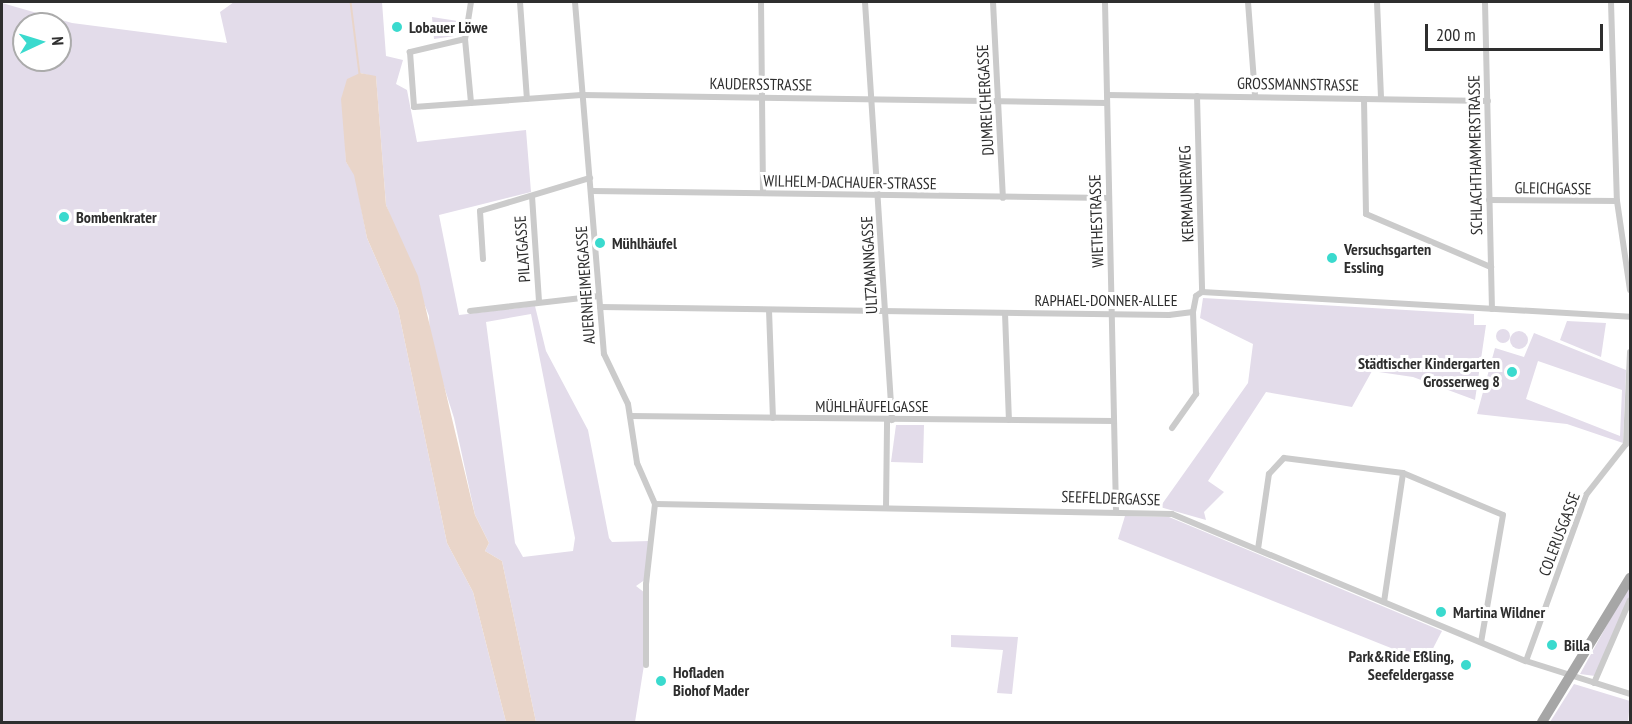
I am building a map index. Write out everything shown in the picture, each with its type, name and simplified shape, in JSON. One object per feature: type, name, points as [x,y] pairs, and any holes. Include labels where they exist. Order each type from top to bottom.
[{"type":"main road","points":[[1542,723],[1630,578]]},
{"type":"street","points":[[471,2],[465,39],[471,103]]},
{"type":"street","points":[[520,2],[527,99]]},
{"type":"street","name":"AUERNHEIMERGASSE","points":[[575,2],[604,354],[630,416],[637,464],[655,504]]},
{"type":"street","points":[[761,2],[763,193]]},
{"type":"street","name":"ULTZMANNGASSE","points":[[866,2],[890,420],[886,508]]},
{"type":"street","name":"DUMREICHERGASSE","points":[[993,2],[1003,198]]},
{"type":"street","name":"WIETHESTRASSE","points":[[1105,2],[1116,511]]},
{"type":"street","points":[[1248,2],[1255,96]]},
{"type":"street","points":[[1377,2],[1381,99]]},
{"type":"street","name":"SCHLACHTHAMMERSTRASSE","points":[[1485,2],[1492,309]]},
{"type":"street","points":[[1611,2],[1617,201],[1630,290]]},
{"type":"street","name":"KAUDERSSTRASSE","points":[[465,39],[410,52],[414,107],[582,95],[998,101],[1107,99]]},
{"type":"street","name":"KERMAUNERWEG","points":[[1197,96],[1202,292]]},
{"type":"street","name":"GROSSMANNSTRASSE","points":[[1107,99],[1255,96],[1488,101]]},
{"type":"street","points":[[1364,99],[1366,214],[1491,267]]},
{"type":"street","points":[[483,259],[480,211],[590,178]]},
{"type":"street","name":"WILHELM-DACHAUER-STRASSE","points":[[591,191],[1109,198]]},
{"type":"street","name":"PILATGASSE","points":[[532,196],[539,301]]},
{"type":"street","name":"GLEICHGASSE","points":[[1489,200],[1617,201]]},
{"type":"street","points":[[1202,292],[1630,316]]},
{"type":"street","name":"RAPHAEL-DONNER-ALLEE","points":[[600,307],[1113,315],[1193,312],[1196,296],[1202,292]]},
{"type":"street","points":[[470,311],[539,301],[599,296]]},
{"type":"street","points":[[769,310],[773,418]]},
{"type":"street","points":[[1172,428],[1196,394],[1193,312]]},
{"type":"street","points":[[1005,313],[1009,420]]},
{"type":"street","name":"COLERUSGASSE","points":[[1526,661],[1586,495],[1626,444],[1630,352]]},
{"type":"street","name":"MÜHLHÄUFELGASSE","points":[[630,416],[1114,421]]},
{"type":"street","points":[[1258,549],[1269,474],[1284,458],[1403,473],[1503,515],[1481,642]]},
{"type":"street","points":[[1384,602],[1403,473]]},
{"type":"street","points":[[646,665],[646,584],[655,504]]},
{"type":"street","name":"SEEFELDERGASSE","points":[[655,504],[1116,511],[1172,514],[1526,661],[1570,678],[1630,694]]},
{"type":"street","points":[[1594,683],[1630,600]]},
{"type":"shaded area","points":[[234,2],[382,2],[386,56],[403,60],[396,84],[407,90],[417,142],[526,130],[531,192],[439,215],[459,315],[535,306],[546,351],[588,430],[609,538],[612,542],[650,541],[646,579],[636,586],[645,593],[644,665],[635,722],[536,722],[502,561],[485,551],[489,543],[475,515],[454,418],[430,342],[429,316],[386,205],[376,77],[360,73],[345,132],[346,162],[355,175],[367,238],[398,309],[447,543],[473,592],[506,722],[2,722],[2,3],[34,12],[12,12],[12,72],[72,72],[72,23],[227,43],[220,12]],"holes":[[[531,314],[575,538],[573,551],[523,557],[515,543],[486,322]]]},
{"type":"shaded area","points":[[432,17],[464,22],[461,35],[434,39]]},
{"type":"shaded area","points":[[360,73],[376,76],[386,205],[418,276],[475,515],[489,543],[485,551],[502,561],[536,722],[506,722],[473,592],[447,543],[398,309],[367,238],[354,175],[346,162],[341,99],[347,79]]},
{"type":"shaded area","points":[[1203,298],[1474,314],[1474,325],[1486,325],[1475,400],[1413,377],[1372,371],[1352,407],[1266,392],[1208,481],[1224,492],[1204,512],[1206,520],[1160,507],[1248,383],[1253,344],[1200,318]]},
{"type":"shaded area","points":[[1567,321],[1606,323],[1601,357],[1560,340]]},
{"type":"shaded area","points":[[1503,329],[1508,331],[1510,336],[1508,341],[1503,343],[1498,341],[1496,336],[1498,331]]},
{"type":"shaded area","points":[[1519,331],[1525,334],[1528,340],[1525,346],[1519,349],[1513,346],[1510,340],[1513,334]]},
{"type":"shaded area","points":[[1534,333],[1626,370],[1623,443],[1567,424],[1477,414],[1495,348],[1524,357]],"holes":[[[1538,361],[1622,390],[1620,436],[1526,399]]]},
{"type":"shaded area","points":[[896,425],[924,425],[923,463],[891,462]]},
{"type":"shaded area","points":[[1125,516],[1169,517],[1442,631],[1426,662],[1118,539]]},
{"type":"shaded area","points":[[1630,583],[1630,595],[1595,676],[1580,674]]},
{"type":"shaded area","points":[[951,635],[1018,637],[1012,694],[997,693],[1003,650],[951,647]]},
{"type":"shaded area","points":[[1574,684],[1630,701],[1628,722],[1550,722]]},
{"type":"waterway","points":[[351,2],[360,74]]},
{"type":"place","name":"Lobauer Löwe","points":[[397,27]]},
{"type":"place","name":"Bombenkrater","points":[[64,217]]},
{"type":"place","name":"Mühlhäufel","points":[[600,243]]},
{"type":"place","name":"Versuchsgarten Essling","points":[[1332,258]]},
{"type":"place","name":"Städtischer Kindergarten Grosserweg 8","points":[[1512,372]]},
{"type":"place","name":"Martina Wildner","points":[[1441,612]]},
{"type":"place","name":"Billa","points":[[1552,645]]},
{"type":"place","name":"Park&Ride Eßling, Seefeldergasse","points":[[1466,665]]},
{"type":"place","name":"Hofladen Biohof Mader","points":[[661,681]]}]
